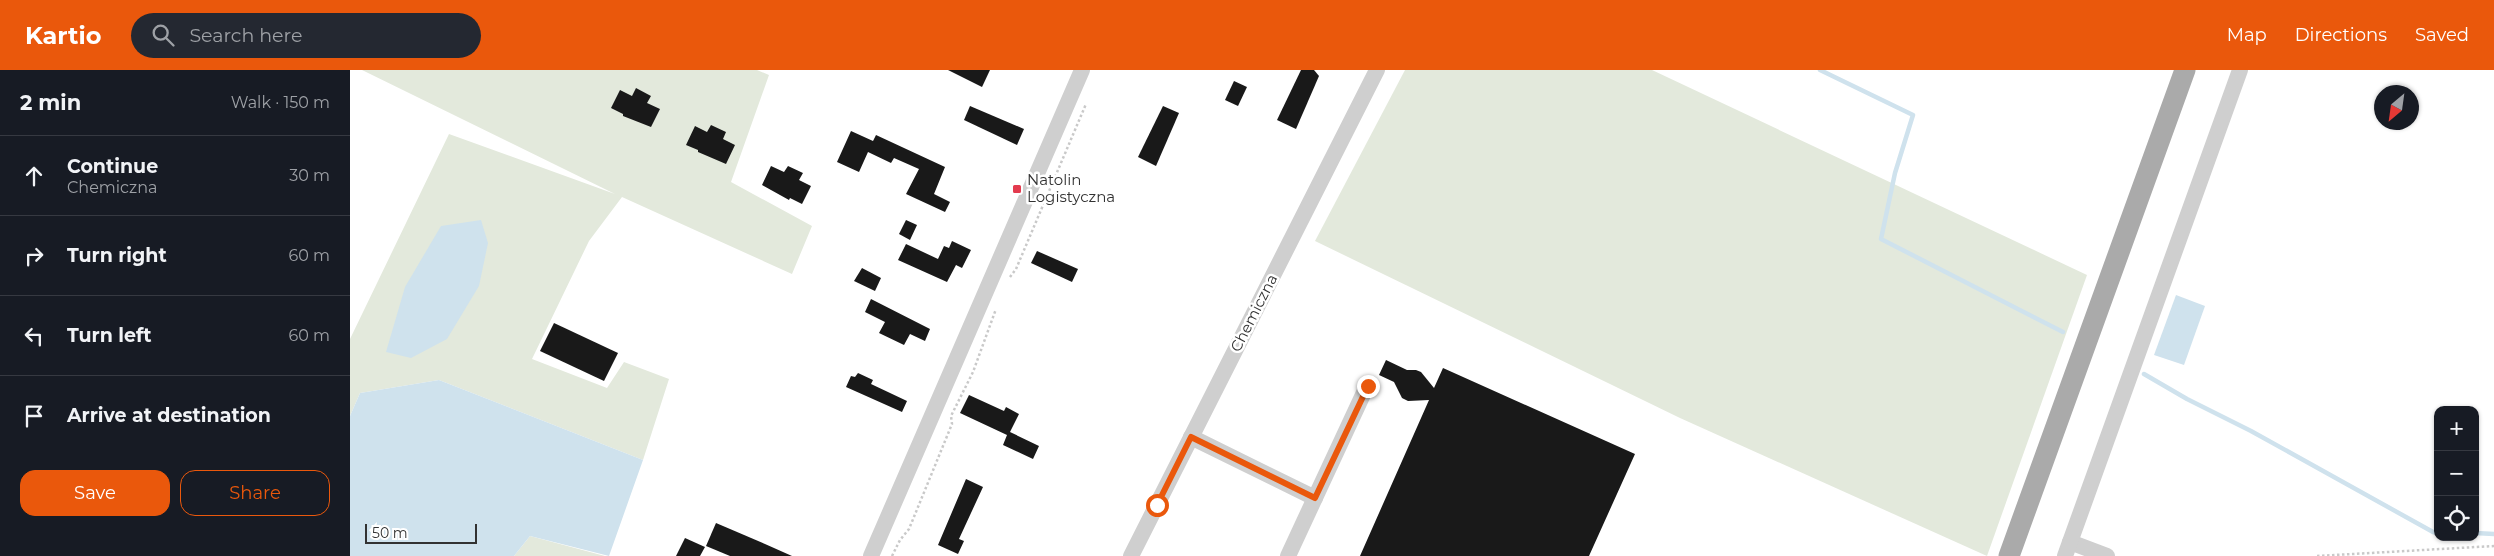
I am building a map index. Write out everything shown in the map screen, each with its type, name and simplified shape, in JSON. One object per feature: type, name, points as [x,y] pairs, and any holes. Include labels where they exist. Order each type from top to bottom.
[{"type":"main road","points":[[2009,556],[2185,70]]},
{"type":"street","points":[[871,556],[1082,70]]},
{"type":"street","name":"Chemiczna","points":[[1131,556],[1377,70]]},
{"type":"street","points":[[2107,556],[2067,549],[2240,70]]},
{"type":"street","points":[[1288,556],[1368,386]]},
{"type":"street","points":[[1191,437],[1315,498]]},
{"type":"path","points":[[1007,280],[1016,269],[1089,97]]},
{"type":"path","points":[[892,556],[900,540],[909,529],[952,424],[951,416],[973,372],[998,303]]},
{"type":"path","points":[[2318,556],[2494,546]]},
{"type":"shaded area","points":[[362,70],[757,70],[769,75],[731,182],[812,226],[792,274],[622,197],[589,241],[532,359],[607,388],[624,362],[669,379],[643,460],[439,380],[360,393],[350,416],[350,339],[449,134],[615,194]]},
{"type":"shaded area","points":[[1405,70],[1652,70],[2087,275],[1987,556],[1680,418],[1315,241]]},
{"type":"shaded area","points":[[530,536],[605,556],[514,556]]},
{"type":"water","points":[[481,220],[488,243],[479,286],[447,339],[411,358],[386,352],[405,287],[441,226]]},
{"type":"water","points":[[2176,295],[2205,306],[2184,365],[2154,355]]},
{"type":"water","points":[[439,380],[643,460],[609,556],[530,536],[514,556],[350,556],[350,416],[360,393]]},
{"type":"building","points":[[948,70],[990,70],[982,87]]},
{"type":"building","points":[[1301,70],[1314,70],[1319,76],[1296,129],[1277,120]]},
{"type":"building","points":[[1234,81],[1247,87],[1238,106],[1225,100]]},
{"type":"building","points":[[636,88],[651,96],[647,103],[660,109],[651,127],[623,116],[623,114],[611,108],[620,90],[632,96]]},
{"type":"building","points":[[970,106],[1024,129],[1017,145],[964,120]]},
{"type":"building","points":[[1163,106],[1179,113],[1156,166],[1138,157]]},
{"type":"building","points":[[711,125],[726,132],[723,139],[735,145],[726,164],[686,145],[695,126],[707,132]]},
{"type":"building","points":[[851,131],[873,141],[876,135],[945,167],[934,194],[950,202],[945,212],[906,194],[919,169],[894,158],[891,163],[868,152],[859,172],[837,162]]},
{"type":"building","points":[[771,166],[784,172],[788,166],[803,173],[799,180],[811,186],[802,204],[790,198],[789,200],[762,185]]},
{"type":"building","points":[[906,220],[917,225],[910,240],[899,234]]},
{"type":"building","points":[[952,241],[971,250],[962,268],[956,265],[947,282],[898,260],[906,244],[938,259],[944,246],[949,248]]},
{"type":"building","points":[[1037,251],[1078,269],[1072,282],[1031,263]]},
{"type":"building","points":[[862,268],[881,278],[875,291],[854,281]]},
{"type":"building","points":[[871,299],[930,329],[925,341],[910,334],[904,345],[879,333],[885,322],[865,312]]},
{"type":"building","points":[[554,323],[618,353],[604,381],[540,351]]},
{"type":"building","points":[[1386,360],[1407,370],[1421,372],[1434,388],[1443,368],[1635,454],[1589,556],[1360,556],[1429,400],[1408,401],[1402,398],[1394,382],[1379,375]]},
{"type":"building","points":[[858,373],[873,380],[871,384],[907,401],[902,412],[846,387],[851,376],[855,377]]},
{"type":"building","points":[[969,395],[1004,411],[1006,407],[1019,414],[1010,432],[1039,446],[1033,459],[1003,445],[1007,435],[960,413]]},
{"type":"building","points":[[966,479],[983,487],[959,539],[964,541],[958,554],[938,545]]},
{"type":"building","points":[[716,523],[792,556],[730,556],[706,546]]},
{"type":"building","points":[[685,538],[705,547],[700,556],[676,556]]},
{"type":"waterway","points":[[1820,70],[1913,115],[1895,173],[1881,239],[2063,332]]},
{"type":"waterway","points":[[2144,374],[2434,532]]},
{"type":"waterway","points":[[2479,533],[2494,534]]},
{"type":"place","name":"Natolin Logistyczna","points":[[1017,189]]},
{"type":"route","points":[[1157,505],[1191,437],[1315,498],[1368,386]]}]
